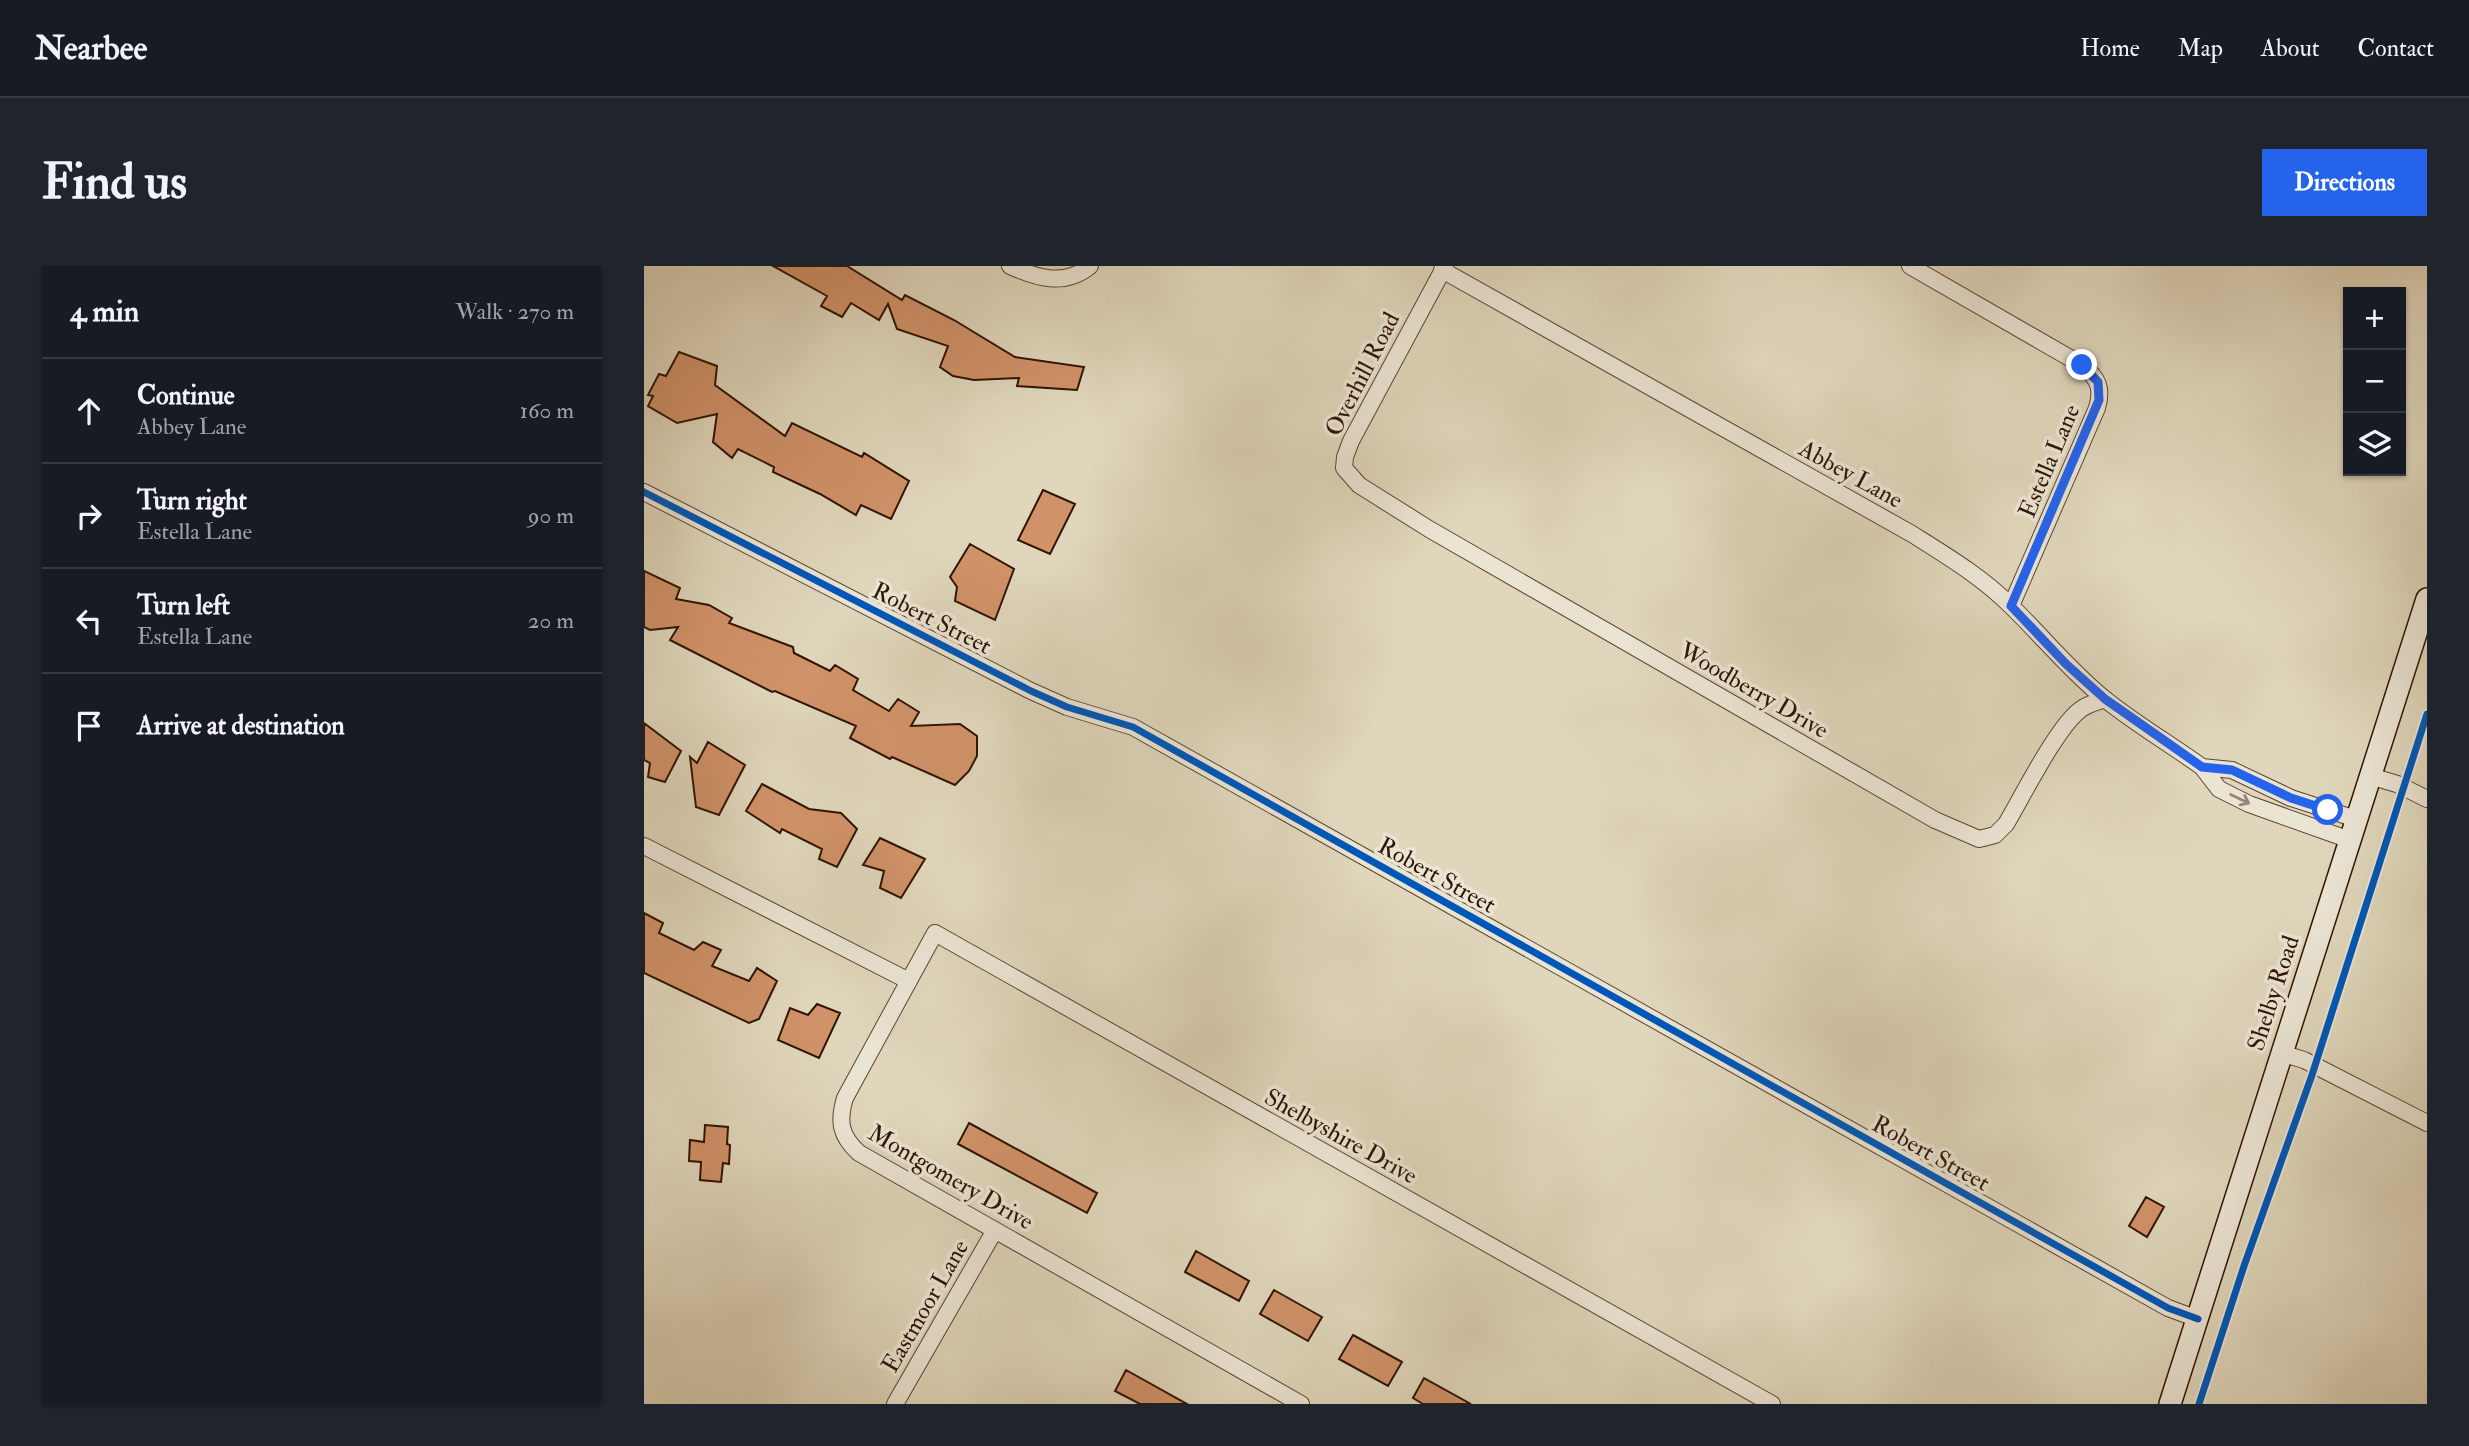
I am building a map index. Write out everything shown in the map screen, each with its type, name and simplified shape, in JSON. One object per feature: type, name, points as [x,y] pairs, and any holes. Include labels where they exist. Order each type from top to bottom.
[{"type":"street","points":[[1010,266],[1040,278],[1075,276],[1090,266]]},
{"type":"street","name":"Estella Lane","points":[[1910,266],[2082,365],[2092,373],[2100,388],[2097,408],[2011,606]]},
{"type":"street","name":"Abbey Lane","points":[[1443,268],[1912,534],[1971,572],[2011,606],[2066,664],[2105,699],[2202,767],[2219,789],[2249,804],[2350,840]]},
{"type":"street","name":"Overhill Road","points":[[1344,468],[1351,441],[1443,268]]},
{"type":"street","name":"Woodberry Drive","points":[[1344,468],[1359,485],[1429,529],[1935,820],[1972,837],[1986,839],[2000,830],[2074,715],[2081,709],[2105,699]]},
{"type":"street","name":"Robert Street","points":[[644,492],[1031,691],[1067,706],[1133,727],[2166,1307],[2197,1319]]},
{"type":"street","name":"Shelby Road","points":[[2170,1404],[2427,599]]},
{"type":"street","name":"Abbey Lane","points":[[2202,767],[2232,770],[2291,798],[2356,819]]},
{"type":"street","points":[[2370,776],[2397,784],[2427,799]]},
{"type":"street","points":[[644,846],[909,981]]},
{"type":"street","name":"Shelbyshire Drive","points":[[909,981],[934,933],[1772,1404]]},
{"type":"street","name":"Montgomery Drive","points":[[909,981],[845,1097],[842,1131],[848,1143],[859,1153],[1301,1404]]},
{"type":"street","points":[[2281,1053],[2304,1060],[2427,1123]]},
{"type":"street","name":"Eastmoor Lane","points":[[895,1404],[995,1230]]},
{"type":"building","points":[[773,266],[847,266],[902,300],[905,295],[954,320],[1015,357],[1084,367],[1077,390],[1017,386],[1019,378],[974,380],[953,376],[940,367],[948,346],[897,329],[888,304],[879,320],[851,303],[842,317],[821,306],[827,296]]},
{"type":"building","points":[[679,352],[717,366],[715,385],[785,436],[792,423],[862,457],[864,453],[909,481],[891,519],[861,505],[856,515],[773,472],[774,467],[738,449],[732,458],[713,442],[717,414],[677,423],[648,406],[653,396],[648,395],[659,374],[666,376]]},
{"type":"building","points":[[1043,490],[1075,504],[1050,554],[1018,540]]},
{"type":"building","points":[[970,544],[1014,569],[995,620],[955,601],[957,587],[950,577]]},
{"type":"building","points":[[644,571],[680,588],[676,599],[709,605],[732,618],[729,623],[793,647],[794,653],[830,671],[835,665],[858,679],[853,690],[889,711],[898,699],[919,712],[911,726],[960,724],[977,736],[977,756],[969,771],[955,785],[892,757],[890,759],[850,738],[856,726],[772,692],[670,640],[678,627],[650,630],[644,627]]},
{"type":"building","points":[[644,723],[681,751],[665,782],[648,777],[650,763],[644,760]]},
{"type":"building","points":[[708,742],[745,765],[719,815],[696,807],[690,757],[697,763]]},
{"type":"building","points":[[762,784],[809,809],[841,813],[857,829],[837,867],[819,859],[822,849],[782,829],[780,833],[746,811]]},
{"type":"building","points":[[880,838],[925,859],[901,898],[880,888],[884,871],[863,865]]},
{"type":"building","points":[[644,913],[663,923],[659,933],[694,950],[703,942],[721,950],[712,966],[749,981],[757,968],[777,981],[759,1019],[749,1023],[644,973]]},
{"type":"building","points":[[817,1004],[840,1013],[819,1058],[778,1040],[790,1008],[808,1015]]},
{"type":"building","points":[[969,1123],[1097,1193],[1087,1213],[958,1144]]},
{"type":"building","points":[[705,1125],[728,1127],[729,1164],[723,1163],[721,1182],[700,1180],[701,1162],[689,1161],[690,1140],[704,1142]]},
{"type":"building","points":[[2146,1197],[2164,1207],[2147,1237],[2129,1226]]},
{"type":"building","points":[[1196,1251],[1249,1281],[1239,1301],[1185,1272]]},
{"type":"building","points":[[1274,1290],[1322,1317],[1308,1341],[1260,1314]]},
{"type":"building","points":[[1353,1335],[1402,1362],[1388,1386],[1339,1359]]},
{"type":"building","points":[[1126,1370],[1187,1404],[1140,1404],[1115,1391]]},
{"type":"building","points":[[1424,1378],[1471,1404],[1423,1404],[1413,1398]]},
{"type":"cycle path","points":[[644,492],[1031,691],[1067,707],[1133,727],[2168,1308],[2198,1319]]},
{"type":"cycle path","points":[[2199,1404],[2244,1266],[2312,1075],[2427,714]]},
{"type":"route","points":[[2082,365],[2098,382],[2100,388],[2097,408],[2011,606],[2066,664],[2105,699],[2202,767],[2232,770],[2291,798],[2328,810]]}]
